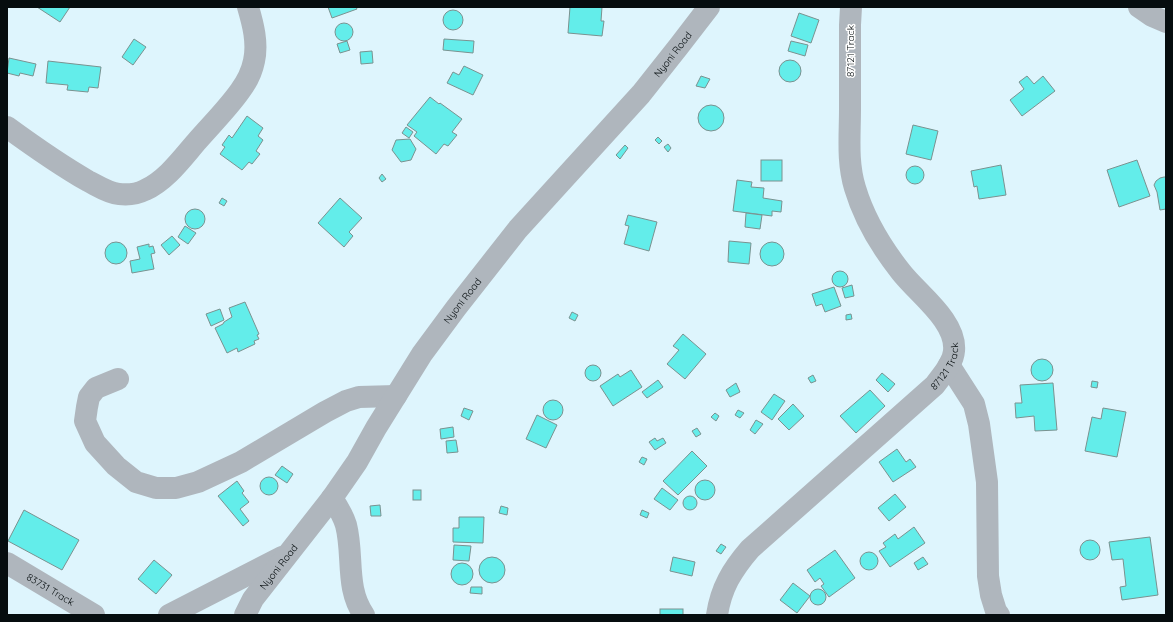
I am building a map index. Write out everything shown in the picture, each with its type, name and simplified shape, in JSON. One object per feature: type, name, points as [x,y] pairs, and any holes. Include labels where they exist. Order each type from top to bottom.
[{"type":"street","points":[[7,127],[71,171],[104,190],[118,194],[131,194],[146,190],[172,169],[240,91],[254,61],[254,28],[248,7]]},
{"type":"street","name":"Nyoni Road","points":[[245,615],[254,599],[287,554],[332,498],[357,462],[422,354],[452,313],[518,229],[641,94],[709,7]]},
{"type":"street","name":"87121 Track","points":[[717,615],[726,582],[736,565],[750,549],[934,385],[949,365],[954,351],[950,330],[940,315],[902,273],[882,245],[864,210],[855,188],[850,160],[851,7]]},
{"type":"street","points":[[1139,7],[1152,16],[1166,22]]},
{"type":"street","points":[[949,365],[974,404],[979,424],[987,482],[988,576],[991,595],[996,611],[999,615]]},
{"type":"street","points":[[118,379],[96,388],[89,397],[86,407],[85,421],[95,443],[116,466],[136,482],[156,488],[176,488],[198,482],[241,462],[346,401],[359,397],[396,396]]},
{"type":"street","points":[[332,498],[342,513],[346,526],[351,585],[354,598],[364,615]]},
{"type":"street","points":[[169,615],[287,554]]},
{"type":"street","name":"83731 Track","points":[[7,563],[94,615]]},
{"type":"building","points":[[37,7],[70,7],[60,22]]},
{"type":"building","points":[[328,7],[356,7],[357,9],[332,18]]},
{"type":"building","points":[[570,7],[602,7],[601,21],[604,21],[602,36],[568,33]]},
{"type":"building","points":[[449,10],[457,10],[463,16],[463,24],[457,30],[449,30],[443,24],[443,16]]},
{"type":"building","points":[[799,13],[819,20],[811,43],[791,36]]},
{"type":"building","points":[[344,23],[350,26],[353,32],[350,38],[344,41],[338,38],[335,32],[338,26]]},
{"type":"building","points":[[134,39],[146,47],[133,65],[122,57]]},
{"type":"building","points":[[444,39],[474,41],[473,53],[443,50]]},
{"type":"building","points":[[347,41],[350,50],[340,53],[337,44]]},
{"type":"building","points":[[791,41],[808,45],[805,56],[788,51]]},
{"type":"building","points":[[372,51],[373,63],[361,64],[360,52]]},
{"type":"building","points":[[9,58],[36,64],[33,76],[20,73],[19,76],[7,73]]},
{"type":"building","points":[[790,60],[798,63],[801,71],[798,79],[790,82],[782,79],[779,71],[782,63]]},
{"type":"building","points":[[48,61],[101,67],[98,88],[89,87],[88,92],[67,90],[68,85],[46,83]]},
{"type":"building","points":[[464,66],[483,75],[473,95],[447,83],[453,72],[459,75]]},
{"type":"building","points":[[701,76],[710,79],[705,88],[696,86]]},
{"type":"building","points":[[1027,76],[1034,84],[1043,76],[1055,91],[1022,116],[1010,100],[1024,89],[1019,82]]},
{"type":"building","points":[[430,97],[462,119],[452,132],[457,135],[448,146],[444,144],[436,154],[414,136],[417,132],[407,125]]},
{"type":"building","points":[[711,105],[720,109],[724,118],[720,127],[711,131],[702,127],[698,118],[702,109]]},
{"type":"building","points":[[247,116],[263,128],[258,136],[263,140],[256,151],[260,154],[252,164],[249,162],[242,170],[220,154],[225,147],[222,145],[229,135],[232,138]]},
{"type":"building","points":[[913,125],[938,131],[931,160],[906,154]]},
{"type":"building","points":[[406,127],[413,132],[409,138],[402,133]]},
{"type":"building","points":[[658,137],[662,141],[659,144],[655,140]]},
{"type":"building","points":[[410,139],[416,149],[411,160],[401,162],[392,150],[396,140]]},
{"type":"building","points":[[668,144],[671,148],[668,152],[664,147]]},
{"type":"building","points":[[625,145],[628,148],[620,159],[616,155]]},
{"type":"building","points":[[761,160],[782,160],[782,181],[761,181]]},
{"type":"building","points":[[1137,160],[1150,196],[1119,207],[1107,170]]},
{"type":"building","points":[[1001,165],[1006,195],[979,199],[977,186],[974,187],[971,171]]},
{"type":"building","points":[[915,166],[921,169],[924,175],[921,181],[915,184],[909,181],[906,175],[909,169]]},
{"type":"building","points":[[382,174],[386,179],[382,182],[379,178]]},
{"type":"building","points":[[1166,177],[1166,209],[1160,210],[1157,192],[1154,185],[1156,181]]},
{"type":"building","points":[[737,180],[752,182],[751,187],[764,188],[763,198],[782,201],[781,212],[772,211],[772,216],[733,211]]},
{"type":"building","points":[[222,198],[227,201],[224,206],[219,203]]},
{"type":"building","points":[[340,198],[362,218],[349,232],[353,236],[344,247],[318,223]]},
{"type":"building","points":[[195,209],[202,212],[205,219],[202,226],[195,229],[188,226],[185,219],[188,212]]},
{"type":"building","points":[[746,213],[762,215],[760,229],[745,227]]},
{"type":"building","points":[[628,215],[657,222],[649,251],[624,244],[629,226],[625,225]]},
{"type":"building","points":[[185,226],[196,233],[188,244],[178,237]]},
{"type":"building","points":[[172,236],[180,245],[169,255],[161,245]]},
{"type":"building","points":[[729,241],[751,243],[749,264],[728,262]]},
{"type":"building","points":[[116,242],[124,245],[127,253],[124,261],[116,264],[108,261],[105,253],[108,245]]},
{"type":"building","points":[[772,242],[780,246],[784,254],[780,262],[772,266],[764,262],[760,254],[764,246]]},
{"type":"building","points":[[149,244],[149,247],[153,246],[155,253],[151,254],[154,269],[132,273],[130,261],[140,259],[137,247]]},
{"type":"building","points":[[840,271],[847,276],[848,279],[843,286],[840,287],[833,282],[832,279],[837,272]]},
{"type":"building","points":[[852,285],[854,296],[845,298],[842,288]]},
{"type":"building","points":[[834,287],[841,306],[825,312],[822,304],[816,306],[812,294]]},
{"type":"building","points":[[245,302],[259,334],[257,335],[259,339],[254,341],[255,344],[238,352],[237,348],[227,353],[215,328],[232,317],[229,308]]},
{"type":"building","points":[[220,309],[224,320],[211,326],[206,314]]},
{"type":"building","points":[[572,312],[578,315],[575,321],[569,318]]},
{"type":"building","points":[[851,314],[852,319],[846,320],[846,315]]},
{"type":"building","points":[[683,334],[706,354],[685,379],[667,364],[679,350],[673,346]]},
{"type":"building","points":[[1042,359],[1050,362],[1053,370],[1050,378],[1042,381],[1034,378],[1031,370],[1034,362]]},
{"type":"building","points":[[593,365],[599,367],[601,373],[599,379],[593,381],[587,379],[585,373],[587,367]]},
{"type":"building","points":[[631,370],[642,387],[613,406],[600,386],[618,374],[620,377]]},
{"type":"building","points":[[882,373],[895,384],[888,392],[876,380]]},
{"type":"building","points":[[813,375],[816,381],[811,383],[808,378]]},
{"type":"building","points":[[658,380],[663,387],[647,398],[642,392]]},
{"type":"building","points":[[1092,381],[1098,382],[1097,388],[1091,387]]},
{"type":"building","points":[[736,383],[740,392],[730,397],[726,390]]},
{"type":"building","points":[[1053,383],[1057,430],[1035,431],[1034,416],[1016,418],[1015,403],[1022,403],[1020,385]]},
{"type":"building","points":[[870,390],[885,406],[856,433],[840,416]]},
{"type":"building","points":[[774,394],[785,401],[772,420],[761,412]]},
{"type":"building","points":[[553,400],[560,403],[563,410],[560,417],[553,420],[546,417],[543,410],[546,403]]},
{"type":"building","points":[[793,404],[804,416],[789,430],[778,419]]},
{"type":"building","points":[[464,408],[473,411],[469,420],[461,416]]},
{"type":"building","points":[[1103,408],[1126,412],[1117,457],[1085,451],[1092,417],[1101,419]]},
{"type":"building","points":[[738,410],[744,413],[740,418],[735,415]]},
{"type":"building","points":[[715,413],[719,416],[716,421],[711,417]]},
{"type":"building","points":[[537,415],[557,425],[546,448],[526,439]]},
{"type":"building","points":[[756,420],[763,424],[755,434],[750,430]]},
{"type":"building","points":[[453,427],[454,437],[441,439],[440,429]]},
{"type":"building","points":[[697,428],[701,434],[696,437],[692,431]]},
{"type":"building","points":[[655,438],[657,441],[663,438],[666,443],[655,450],[649,442]]},
{"type":"building","points":[[456,440],[458,452],[447,453],[446,441]]},
{"type":"building","points":[[897,449],[906,462],[910,459],[916,467],[893,482],[879,462]]},
{"type":"building","points":[[692,451],[707,466],[678,495],[663,481]]},
{"type":"building","points":[[642,457],[647,459],[644,465],[639,462]]},
{"type":"building","points":[[282,466],[293,474],[287,483],[275,475]]},
{"type":"building","points":[[269,477],[275,480],[278,486],[275,492],[269,495],[263,492],[260,486],[263,480]]},
{"type":"building","points":[[701,480],[709,480],[715,486],[715,494],[709,500],[701,500],[695,494],[695,486]]},
{"type":"building","points":[[237,481],[244,491],[242,493],[249,502],[240,509],[249,521],[243,526],[218,496]]},
{"type":"building","points":[[662,488],[678,500],[670,510],[654,499]]},
{"type":"building","points":[[413,490],[421,490],[421,500],[413,500]]},
{"type":"building","points":[[895,494],[906,507],[889,521],[878,508]]},
{"type":"building","points":[[687,496],[693,496],[697,500],[697,506],[693,510],[687,510],[683,506],[683,500]]},
{"type":"building","points":[[380,505],[381,516],[371,516],[370,506]]},
{"type":"building","points":[[501,506],[508,508],[507,515],[499,513]]},
{"type":"building","points":[[24,510],[79,540],[62,570],[8,541]]},
{"type":"building","points":[[642,510],[649,513],[647,518],[640,515]]},
{"type":"building","points":[[459,517],[484,517],[483,543],[453,542],[453,528],[459,528]]},
{"type":"building","points":[[914,527],[925,543],[890,567],[879,551],[886,547],[883,543],[895,534],[898,539]]},
{"type":"building","points":[[1150,537],[1158,595],[1122,600],[1120,587],[1126,586],[1123,559],[1112,560],[1109,542]]},
{"type":"building","points":[[1090,540],[1097,543],[1100,550],[1097,557],[1090,560],[1083,557],[1080,550],[1083,543]]},
{"type":"building","points":[[721,544],[726,547],[721,554],[716,551]]},
{"type":"building","points":[[454,545],[471,546],[469,561],[453,560]]},
{"type":"building","points":[[835,550],[855,578],[829,597],[821,586],[824,584],[820,578],[815,582],[807,570]]},
{"type":"building","points":[[869,552],[875,555],[878,561],[875,567],[869,570],[863,567],[860,561],[863,555]]},
{"type":"building","points":[[492,557],[501,561],[505,570],[501,579],[492,583],[483,579],[479,570],[483,561]]},
{"type":"building","points":[[673,557],[695,562],[692,576],[670,571]]},
{"type":"building","points":[[923,557],[928,564],[918,570],[914,563]]},
{"type":"building","points":[[154,560],[172,575],[156,594],[138,579]]},
{"type":"building","points":[[462,563],[470,566],[473,574],[470,582],[462,585],[454,582],[451,574],[454,566]]},
{"type":"building","points":[[793,583],[810,596],[797,613],[780,600]]},
{"type":"building","points":[[471,587],[482,587],[482,594],[470,593]]},
{"type":"building","points":[[818,589],[824,591],[826,597],[824,603],[818,605],[812,603],[810,597],[812,591]]},
{"type":"building","points":[[660,609],[683,609],[683,615],[660,615]]}]
